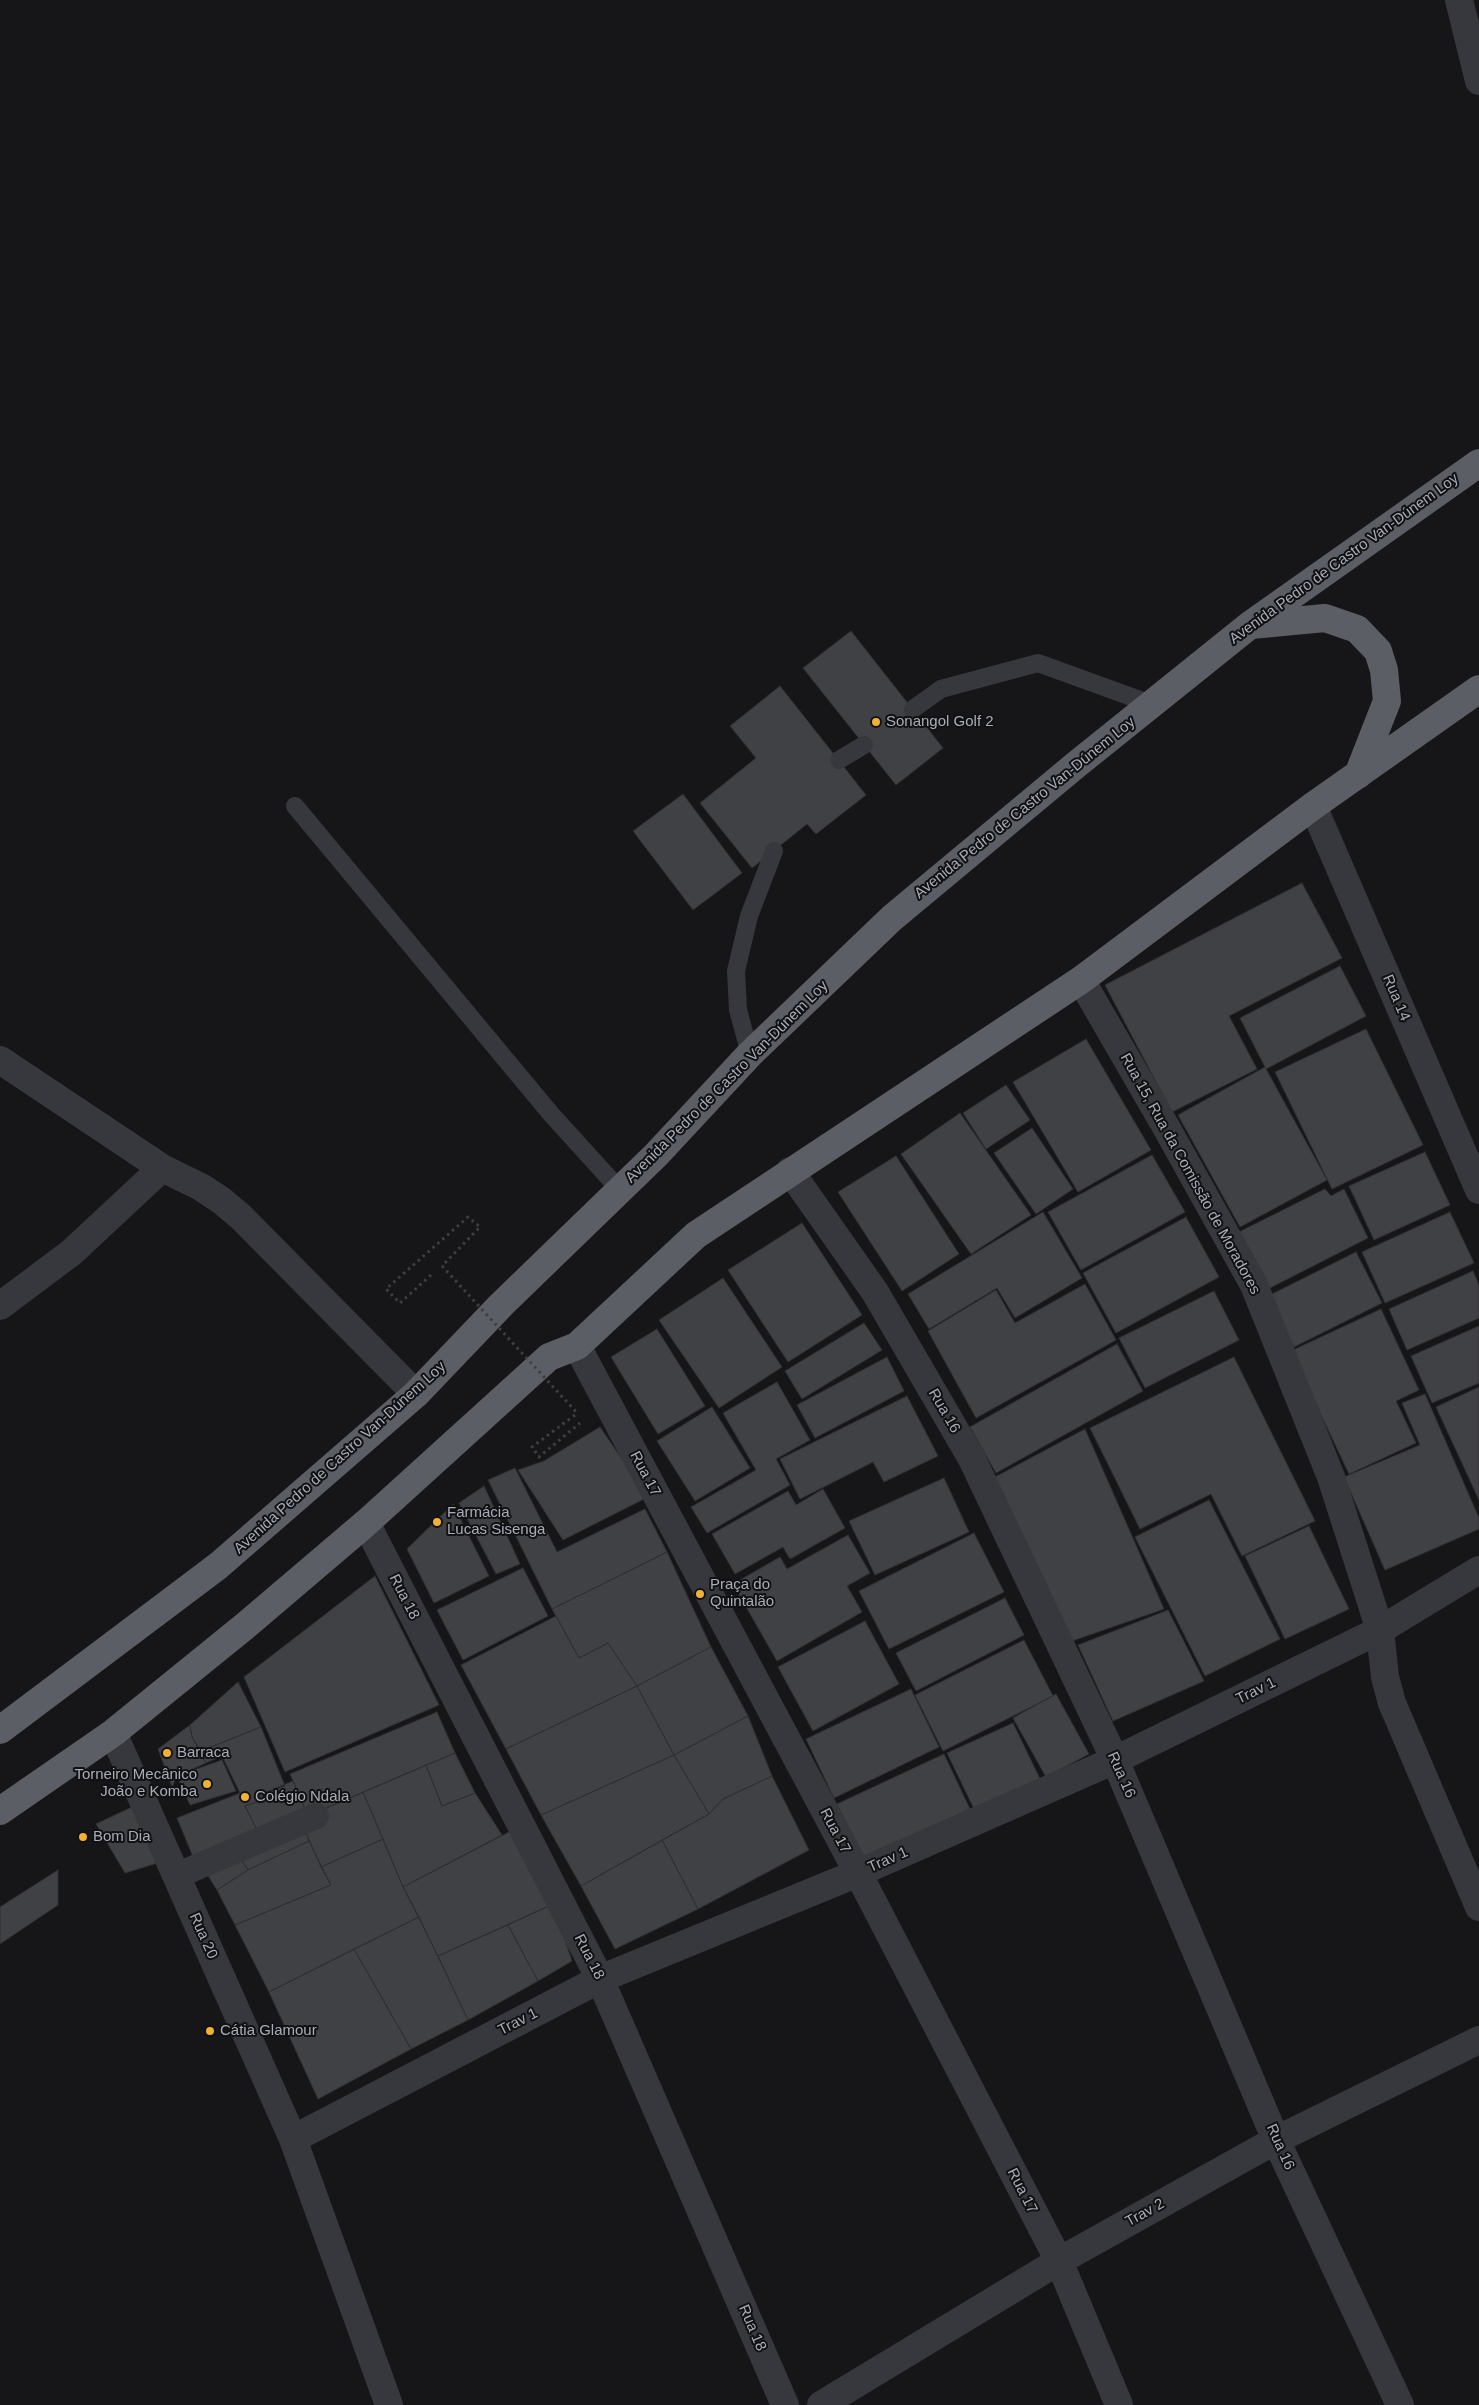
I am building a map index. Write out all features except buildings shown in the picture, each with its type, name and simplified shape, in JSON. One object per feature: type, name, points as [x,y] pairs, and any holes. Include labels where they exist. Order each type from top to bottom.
[{"type":"highway","name":"Avenida Pedro de Castro Van-Dúnem Loy","points":[[0,1730],[218,1566],[416,1394],[501,1305],[656,1155],[750,1054],[892,918],[1151,704],[1250,625],[1479,463]]},
{"type":"highway","points":[[1250,625],[1325,618],[1357,629],[1378,651],[1384,670],[1387,701],[1358,775]]},
{"type":"highway","points":[[0,1811],[113,1733],[245,1626],[366,1522],[550,1357],[577,1346],[696,1235],[1081,980],[1313,806],[1479,689]]},
{"type":"street","points":[[1459,0],[1479,81]]},
{"type":"street","name":"Rua 14","points":[[1313,806],[1479,1190]]},
{"type":"street","name":"Rua 15, Rua da Comissão de Moradores","points":[[1081,980],[1254,1285],[1331,1477],[1380,1630],[1385,1677],[1392,1703],[1479,1907]]},
{"type":"street","points":[[1,1062],[162,1168],[201,1187],[222,1201],[242,1217],[416,1394]]},
{"type":"street","points":[[0,1306],[72,1252],[162,1168]]},
{"type":"street","name":"Rua 16","points":[[790,1171],[875,1292],[972,1459],[1116,1760],[1276,2140],[1400,2405]]},
{"type":"street","name":"Rua 17","points":[[577,1346],[858,1873],[1059,2261],[1119,2405]]},
{"type":"street","name":"Rua 18","points":[[366,1522],[600,1979],[785,2405]]},
{"type":"street","name":"Trav 1","points":[[293,2139],[600,1979],[858,1873],[1116,1760],[1380,1630],[1479,1570]]},
{"type":"street","name":"Rua 20","points":[[113,1733],[293,2139],[389,2405]]},
{"type":"street","points":[[176,1876],[316,1816]]},
{"type":"street","name":"Trav 2","points":[[821,2405],[1059,2261],[1276,2140],[1479,2040]]},
{"type":"lane","points":[[913,709],[941,689],[1038,663],[1151,704]]},
{"type":"lane","points":[[839,760],[864,745]]},
{"type":"lane","points":[[295,806],[551,1114],[620,1190]]},
{"type":"lane","points":[[750,1054],[738,1010],[736,971],[749,916],[774,851]]},
{"type":"path","points":[[431,1275],[400,1303],[386,1289],[468,1217],[480,1228],[442,1266],[578,1414]]},
{"type":"place","name":"Sonangol Golf 2","points":[[876,722]]},
{"type":"place","name":"Farmácia Lucas Sisenga","points":[[437,1522]]},
{"type":"place","name":"Praça do Quintalão","points":[[700,1594]]},
{"type":"place","name":"Barraca","points":[[167,1753]]},
{"type":"place","name":"Torneiro Mecânico João e Komba","points":[[207,1784]]},
{"type":"place","name":"Colégio Ndala","points":[[245,1797]]},
{"type":"place","name":"Bom Dia","points":[[83,1837]]},
{"type":"place","name":"Cátia Glamour","points":[[210,2031]]}]
